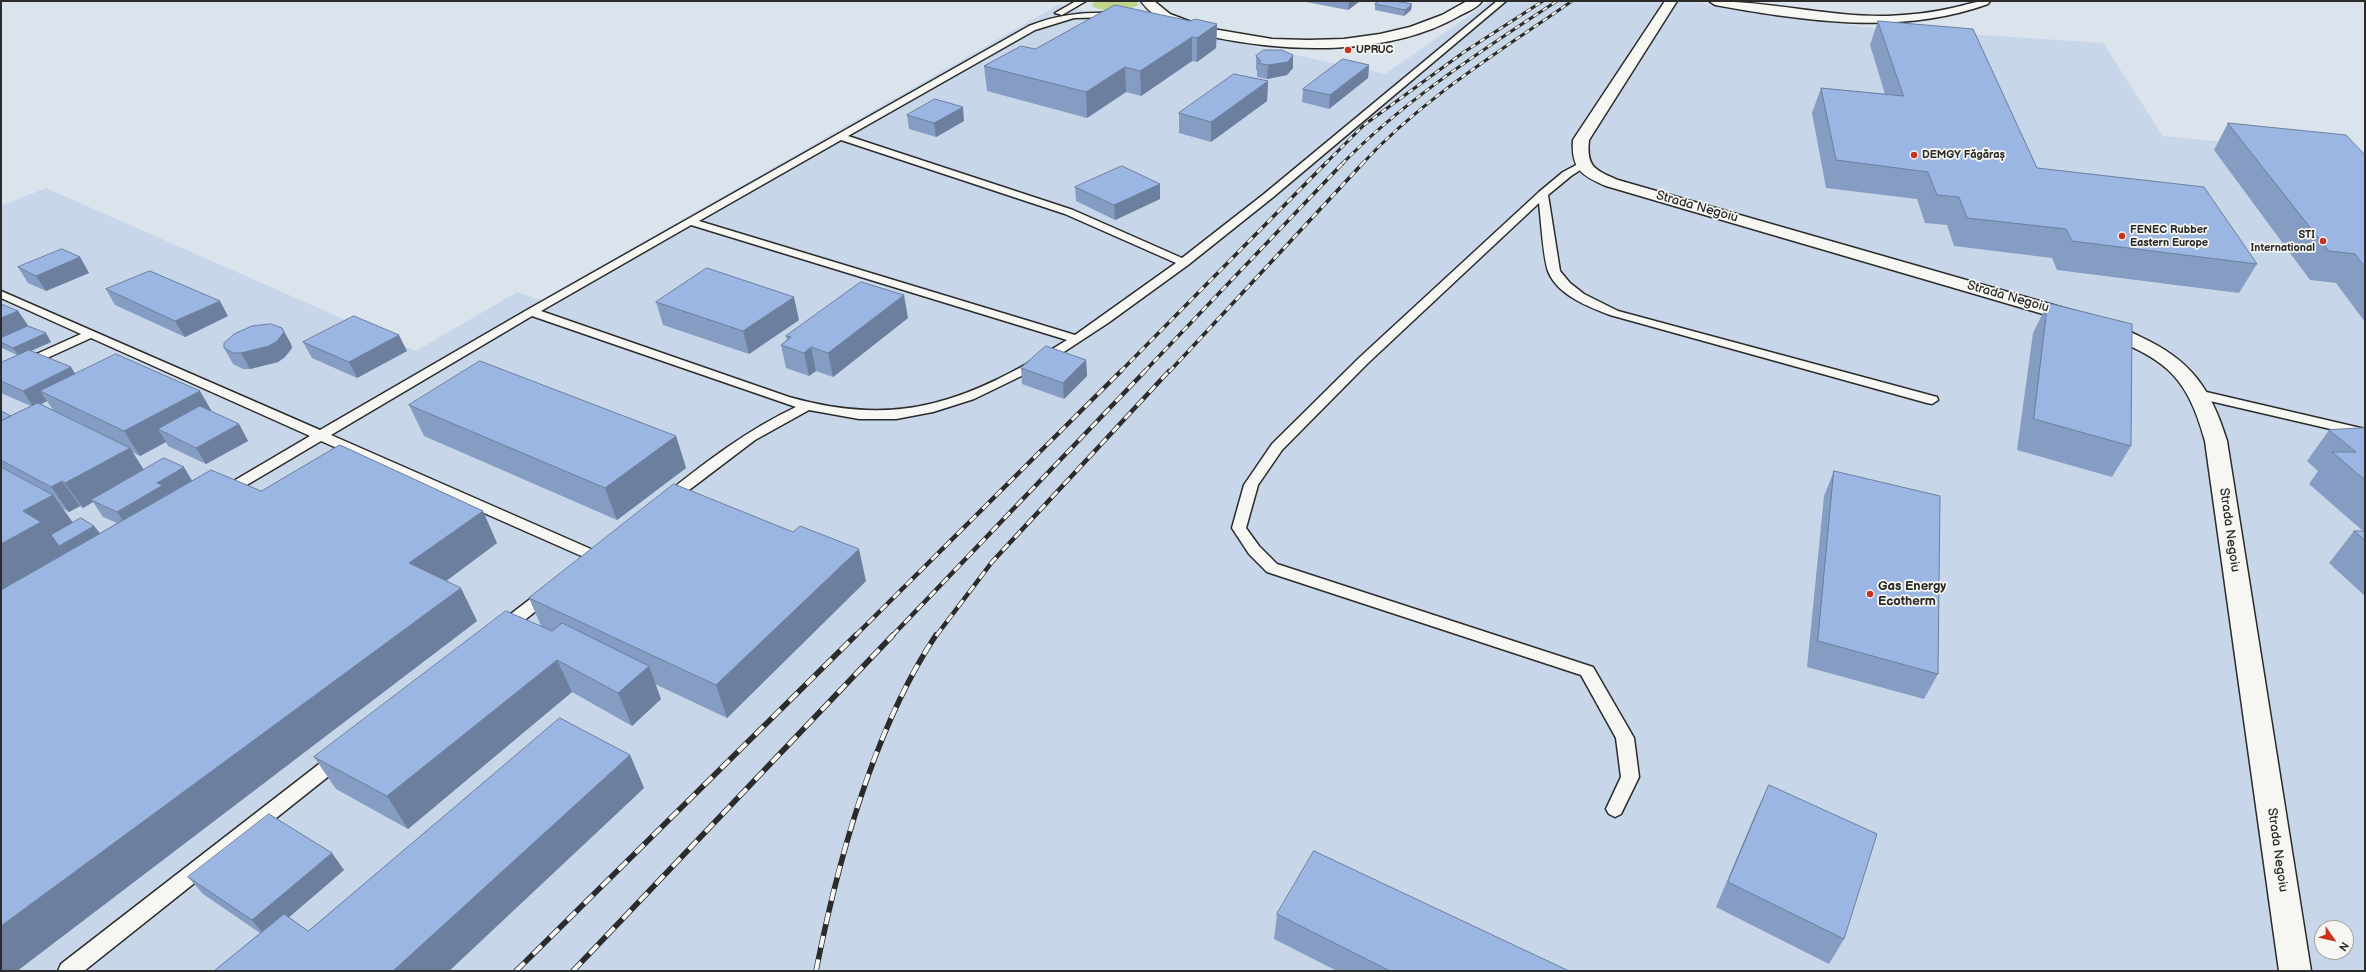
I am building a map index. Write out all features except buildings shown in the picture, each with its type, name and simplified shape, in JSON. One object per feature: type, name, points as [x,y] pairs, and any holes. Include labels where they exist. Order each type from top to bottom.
[{"type":"main road","points":[[1146,1],[1156,10],[1169,18],[1190,27],[1248,40],[1291,43],[1334,43],[1381,38],[1421,28],[1453,15],[1476,1]]},
{"type":"main road","points":[[1582,165],[1579,155],[1582,140],[1670,1]]},
{"type":"main road","points":[[1715,1],[1804,15],[1873,19],[1942,13],[1984,1]]},
{"type":"main road","name":"Strada Negoiu","points":[[1582,165],[1592,174],[1612,183],[2014,299],[2096,325],[2126,336],[2163,356],[2186,374],[2202,395],[2210,416],[2216,441],[2295,971]]},
{"type":"lane","points":[[218,497],[531,312],[840,136],[1082,1]]},
{"type":"lane","points":[[531,312],[806,407],[861,416],[896,415],[924,410],[965,398],[1041,362],[1184,263],[1502,1]]},
{"type":"lane","points":[[1032,28],[1052,19],[1068,15],[1126,16]]},
{"type":"lane","points":[[1148,17],[1169,18]]},
{"type":"lane","points":[[840,136],[1069,212],[1184,263]]},
{"type":"lane","points":[[1582,165],[1543,194],[1363,361],[1277,447],[1251,485],[1239,528],[1254,550],[1272,568],[1587,671],[1625,738],[1630,777],[1615,809]]},
{"type":"lane","points":[[1543,194],[1554,271],[1568,289],[1579,297],[1614,313],[1932,400]]},
{"type":"lane","points":[[691,222],[1076,339]]},
{"type":"lane","points":[[1,294],[595,557]]},
{"type":"lane","points":[[1,376],[90,334]]},
{"type":"lane","points":[[2202,395],[2365,432]]},
{"type":"lane","points":[[655,510],[727,453],[769,425],[806,407]]},
{"type":"lane","points":[[494,636],[557,586]]},
{"type":"lane","points":[[68,971],[350,749]]},
{"type":"shaded area","points":[[1490,1],[1688,1],[1861,27],[2103,43],[2163,136],[2365,156],[2365,971],[1,971],[1,206],[46,188],[416,351],[517,292],[541,300],[1058,5],[1385,74]]},
{"type":"green space","points":[[1094,1],[1137,1],[1138,5],[1128,9],[1109,11],[1092,6]]},
{"type":"railway","points":[[1326,163],[1364,125],[1464,52],[1543,1]]},
{"type":"railway","points":[[1343,163],[1391,118],[1418,97],[1473,57],[1557,1]]},
{"type":"railway","points":[[1363,163],[1410,118],[1436,97],[1462,77],[1572,1]]},
{"type":"railway","points":[[1120,372],[1326,163]]},
{"type":"railway","points":[[1144,372],[1343,163]]},
{"type":"railway","points":[[1169,372],[1363,163]]},
{"type":"railway","points":[[892,636],[1145,371]]},
{"type":"railway","points":[[936,636],[992,562],[1169,371]]},
{"type":"railway","points":[[855,636],[1120,372]]},
{"type":"railway","points":[[516,971],[856,635]]},
{"type":"railway","points":[[573,971],[893,635]]},
{"type":"railway","points":[[816,971],[835,885],[847,841],[876,754],[894,712],[914,672],[936,635]]},
{"type":"place","name":"UPRUC","points":[[1348,50]]},
{"type":"place","name":"DEMGY Făgăraș","points":[[1914,155]]},
{"type":"place","name":"FENEC Rubber Eastern Europe","points":[[2122,236]]},
{"type":"place","name":"STI International","points":[[2323,241]]},
{"type":"place","name":"Gas Energy Ecotherm","points":[[1870,594]]}]
